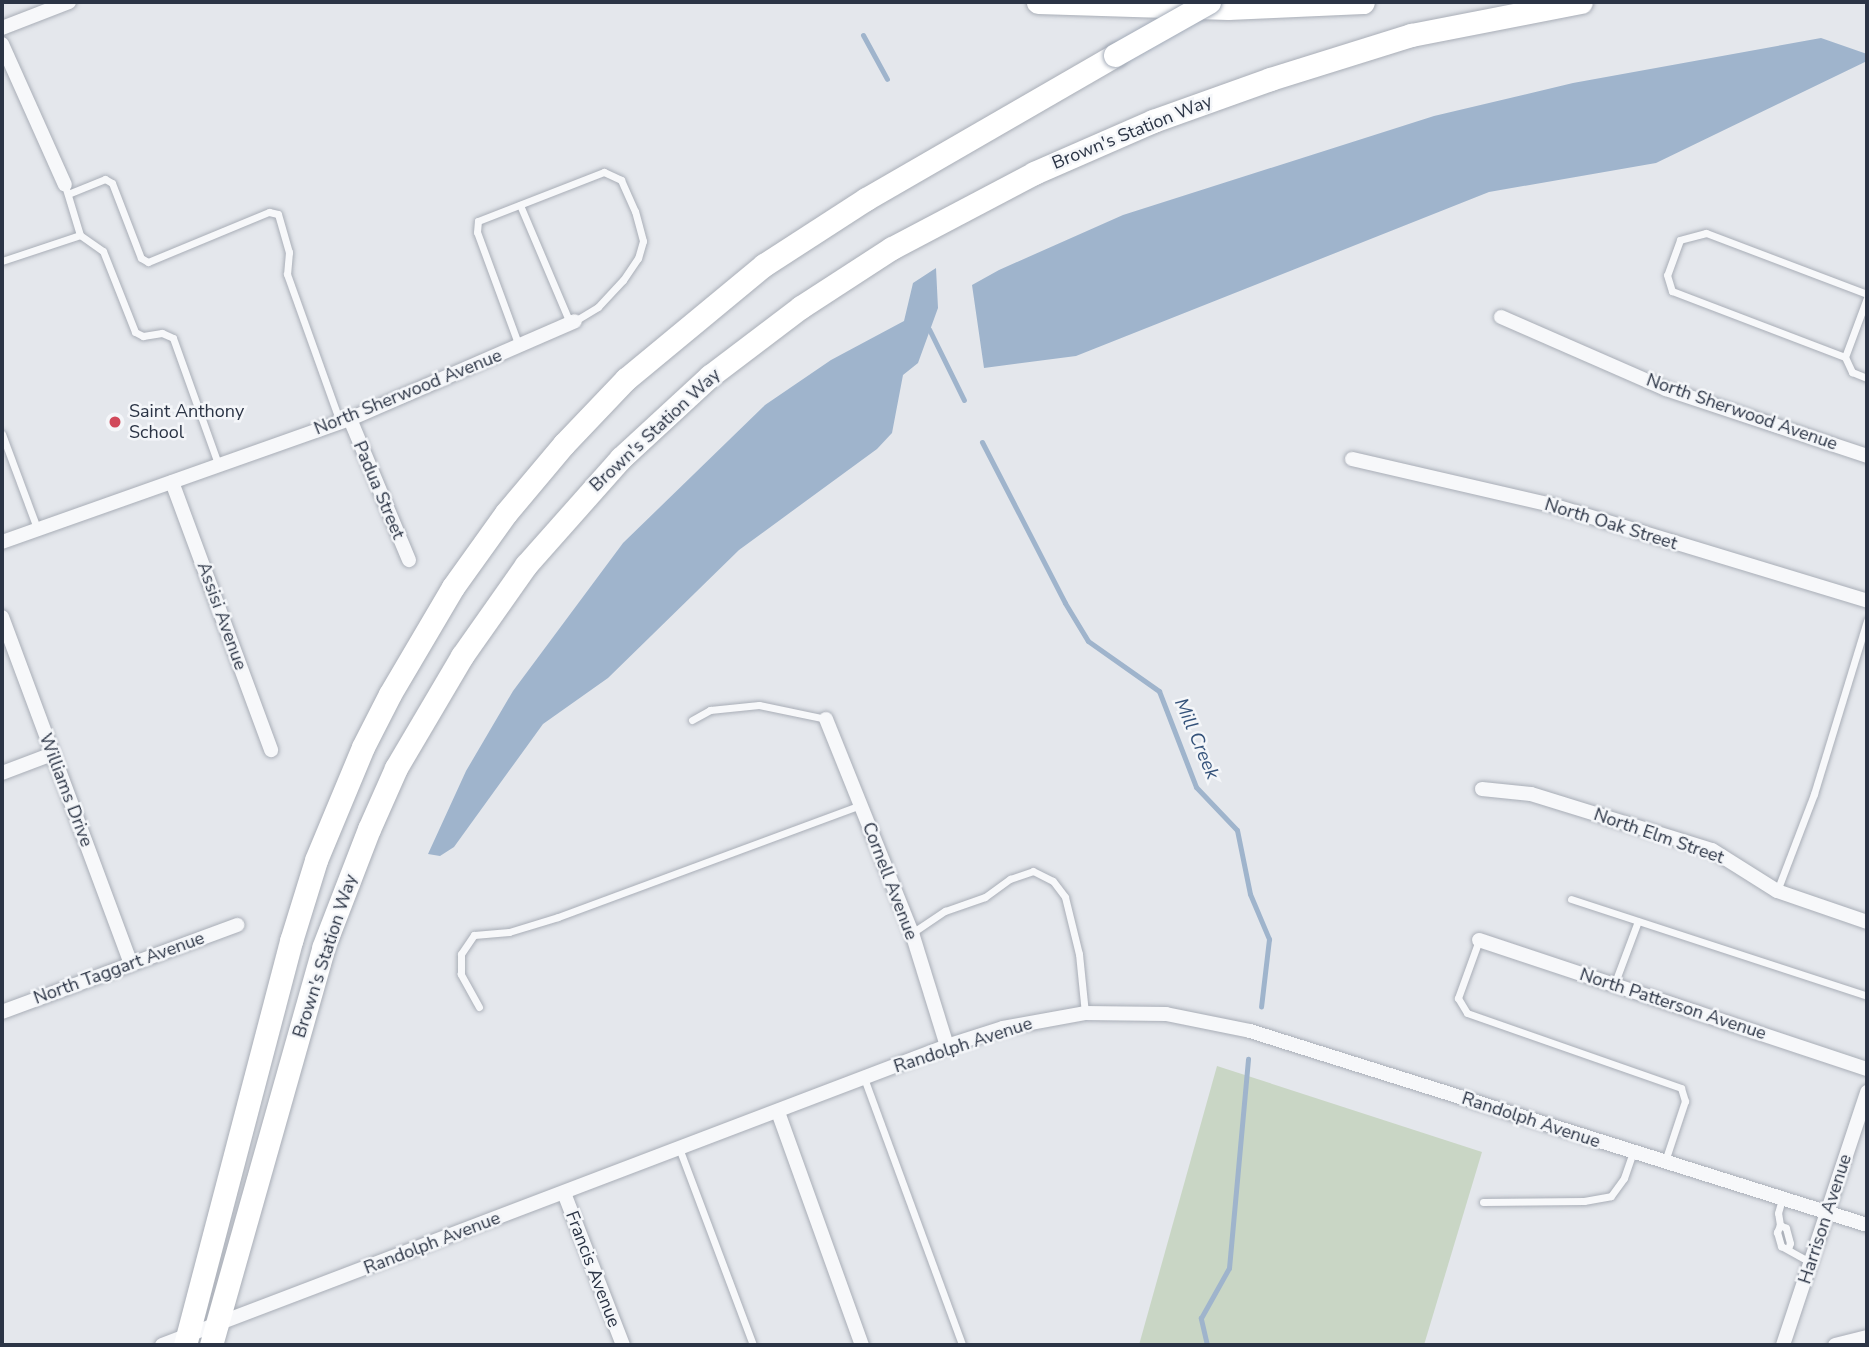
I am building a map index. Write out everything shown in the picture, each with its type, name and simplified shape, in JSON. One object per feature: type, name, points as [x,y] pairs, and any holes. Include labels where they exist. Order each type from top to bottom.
[{"type":"main road","points":[[1038,2],[1228,8],[1363,2]]},
{"type":"main road","name":"Brown's Station Way","points":[[186,1341],[291,941],[316,860],[363,747],[390,694],[453,587],[506,513],[564,444],[626,379],[764,265],[866,198],[1209,2]]},
{"type":"main road","name":"Brown's Station Way","points":[[214,1335],[323,948],[346,883],[396,768],[462,656],[510,587],[621,458],[710,376],[801,307],[892,248],[1034,173],[1153,121],[1270,79],[1412,35],[1581,2]]},
{"type":"street","points":[[2,28],[69,2]]},
{"type":"street","points":[[2,44],[66,190]]},
{"type":"street","name":"North Sherwood Avenue","points":[[1501,317],[1666,389],[1867,456]]},
{"type":"street","name":"North Sherwood Avenue","points":[[2,542],[345,421],[573,322]]},
{"type":"street","name":"Padua Street","points":[[345,421],[409,560]]},
{"type":"street","name":"North Oak Street","points":[[1352,459],[1552,505],[1867,601]]},
{"type":"street","name":"Assisi Avenue","points":[[172,482],[271,750]]},
{"type":"street","name":"Williams Drive","points":[[2,617],[131,963]]},
{"type":"street","name":"Cornell Avenue","points":[[826,719],[912,933],[947,1046]]},
{"type":"street","points":[[2,773],[52,754]]},
{"type":"street","name":"North Elm Street","points":[[1482,789],[1531,794],[1712,850],[1777,891],[1867,922]]},
{"type":"street","name":"North Taggart Avenue","points":[[2,1013],[237,925]]},
{"type":"street","name":"North Patterson Avenue","points":[[1479,940],[1867,1069]]},
{"type":"street","name":"Randolph Avenue","points":[[162,1345],[214,1335],[564,1193],[947,1046],[1003,1028],[1085,1013],[1167,1014],[1230,1026],[1867,1225]]},
{"type":"street","name":"Harrison Avenue","points":[[1783,1345],[1867,1093]]},
{"type":"street","points":[[778,1112],[862,1345]]},
{"type":"street","name":"Francis Avenue","points":[[564,1193],[623,1345]]},
{"type":"street","points":[[1835,1345],[1867,1337]]},
{"type":"lane","points":[[519,346],[477,232],[478,221],[604,172],[621,180],[635,211],[642,242],[638,258],[598,307],[573,322],[520,205]]},
{"type":"lane","points":[[218,464],[173,338],[162,333],[143,336],[135,332],[103,251],[80,235],[66,190],[105,179],[112,183],[141,258],[148,262],[268,212],[278,214],[289,252],[286,274],[345,421]]},
{"type":"lane","points":[[1845,357],[1867,296],[1706,233],[1680,240],[1667,275],[1672,291],[1845,357],[1852,372],[1867,378]]},
{"type":"lane","points":[[2,261],[80,235]]},
{"type":"lane","points":[[2,435],[37,528]]},
{"type":"lane","points":[[1777,891],[1814,794],[1867,621]]},
{"type":"lane","points":[[692,720],[710,710],[759,705],[826,719]]},
{"type":"lane","points":[[479,1007],[461,974],[461,954],[474,935],[509,932],[558,917],[860,804]]},
{"type":"lane","points":[[912,933],[944,911],[985,897],[1010,879],[1033,870],[1053,881],[1065,897],[1080,954],[1085,1013]]},
{"type":"lane","points":[[1571,899],[1867,996]]},
{"type":"lane","points":[[1614,985],[1638,920]]},
{"type":"lane","points":[[1479,940],[1458,999],[1467,1013],[1681,1088],[1685,1101],[1665,1162]]},
{"type":"lane","points":[[864,1078],[962,1345]]},
{"type":"lane","points":[[679,1149],[753,1345]]},
{"type":"lane","points":[[1483,1202],[1584,1200],[1611,1196],[1624,1178],[1633,1152]]},
{"type":"lane","points":[[1782,1199],[1777,1213],[1780,1225],[1777,1232],[1781,1246],[1810,1262]]},
{"type":"green space","points":[[1217,1066],[1482,1152],[1424,1345],[1139,1345]]},
{"type":"water","points":[[1821,38],[1867,54],[1867,61],[1656,163],[1489,192],[1076,356],[984,368],[972,285],[999,270],[1123,215],[1434,116],[1573,83]]},
{"type":"water","points":[[936,268],[938,308],[918,363],[903,375],[892,433],[877,449],[739,550],[608,678],[543,724],[454,847],[440,856],[428,854],[466,771],[513,691],[623,543],[765,405],[831,360],[904,321],[913,283]]},
{"type":"waterway","name":"Mill Creek","points":[[863,35],[887,79]]},
{"type":"waterway","name":"Mill Creek","points":[[929,329],[964,400]]},
{"type":"waterway","name":"Mill Creek","points":[[982,442],[1065,603],[1088,641],[1159,691],[1196,787],[1237,830],[1250,894],[1269,939],[1261,1007]]},
{"type":"waterway","name":"Mill Creek","points":[[1207,1345],[1201,1318],[1229,1268],[1248,1059]]},
{"type":"place","name":"Saint Anthony School","points":[[115,422]]}]
